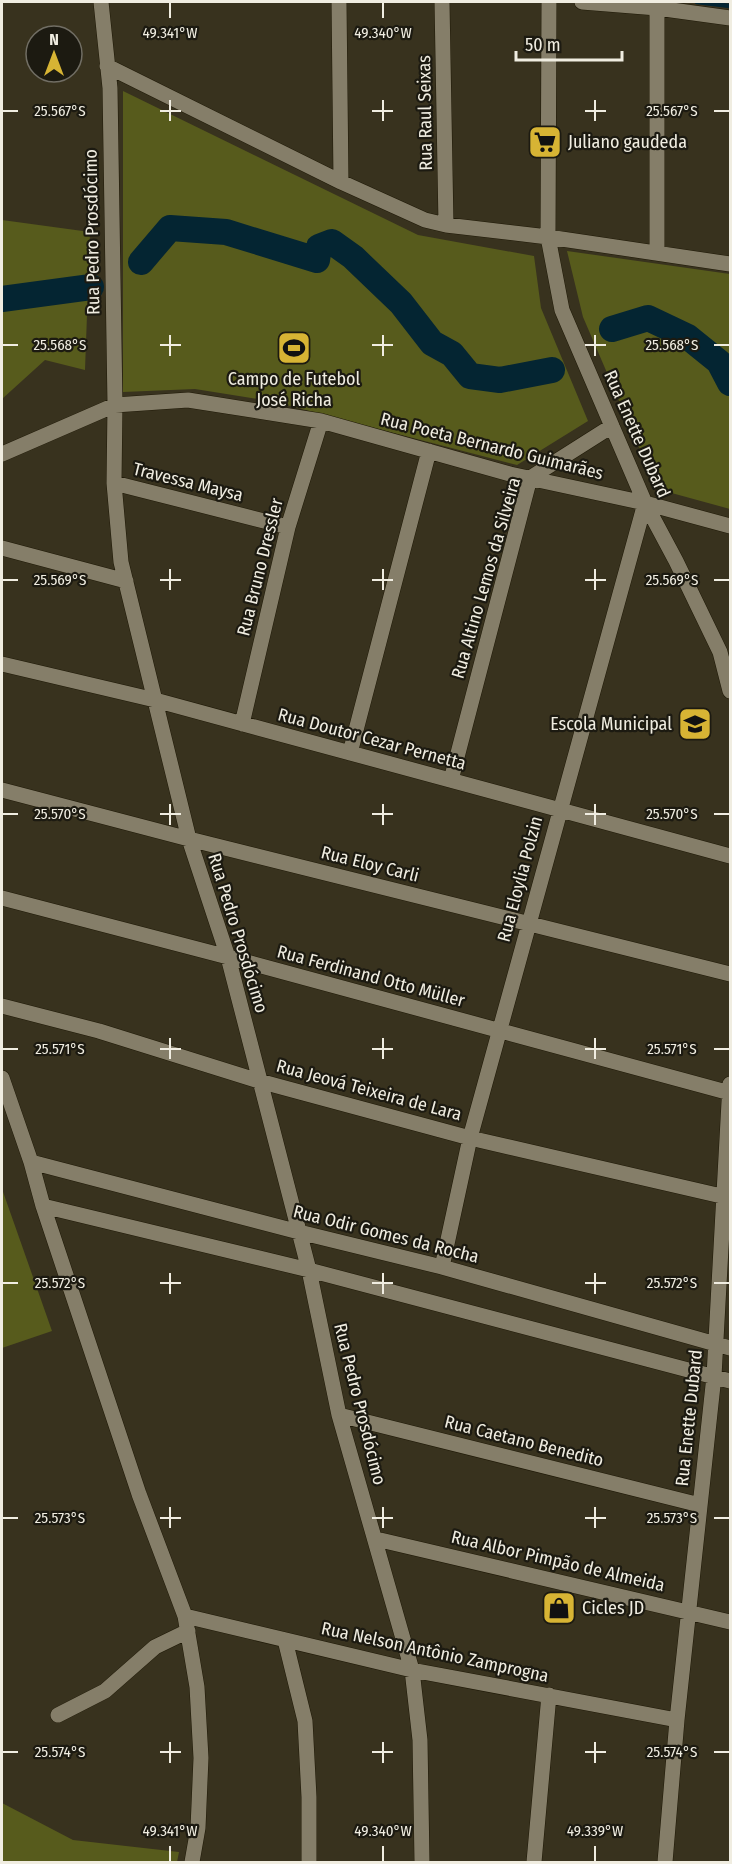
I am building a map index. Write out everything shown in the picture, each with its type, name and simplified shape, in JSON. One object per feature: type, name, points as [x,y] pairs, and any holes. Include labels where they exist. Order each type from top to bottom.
[{"type":"street","name":"Rua Pedro Prosdócimo","points":[[101,2],[110,87],[114,483],[121,562],[189,839],[228,957],[309,1270],[339,1415],[412,1670],[420,1740],[422,1863]]},
{"type":"street","points":[[339,2],[341,182]]},
{"type":"street","name":"Rua Raul Seixas","points":[[442,2],[446,225]]},
{"type":"street","name":"Rua Enette Dubard","points":[[549,2],[548,237],[562,310],[645,503],[725,654],[730,690]]},
{"type":"street","points":[[582,2],[657,8],[730,18]]},
{"type":"street","points":[[657,8],[657,253]]},
{"type":"street","points":[[107,66],[341,182],[425,220],[446,225],[548,237],[730,264]]},
{"type":"street","name":"Rua Poeta Bernardo Guimarães","points":[[2,454],[115,405],[188,400],[321,421],[530,478],[645,503],[730,526]]},
{"type":"street","name":"Rua Bruno Dressler","points":[[242,724],[288,527],[321,421]]},
{"type":"street","name":"Rua Altino Lemos da Silveira","points":[[451,780],[530,478],[612,426]]},
{"type":"street","points":[[350,753],[429,452]]},
{"type":"street","name":"Travessa Maysa","points":[[114,483],[288,527]]},
{"type":"street","name":"Rua Eloylia Polzin","points":[[442,1267],[470,1138],[645,503]]},
{"type":"street","points":[[2,548],[126,581]]},
{"type":"street","name":"Rua Doutor Cezar Pernetta","points":[[2,664],[155,700],[730,856]]},
{"type":"street","name":"Rua Eloy Carli","points":[[2,790],[730,974]]},
{"type":"street","name":"Rua Ferdinand Otto Müller","points":[[2,898],[730,1090]]},
{"type":"street","name":"Rua Jeová Teixeira de Lara","points":[[2,1006],[99,1031],[259,1081],[470,1138],[727,1197]]},
{"type":"street","points":[[2,1078],[139,1494],[187,1624],[197,1687],[201,1758],[198,1828],[192,1863]]},
{"type":"street","name":"Rua Enette Dubard","points":[[665,1863],[677,1720],[714,1376],[723,1345],[730,1090]]},
{"type":"street","name":"Rua Odir Gomes da Rocha","points":[[31,1162],[442,1267],[723,1345]]},
{"type":"street","points":[[43,1206],[309,1270],[730,1380]]},
{"type":"street","name":"Rua Caetano Benedito","points":[[339,1415],[700,1505]]},
{"type":"street","name":"Rua Albor Pimpão de Almeida","points":[[376,1539],[730,1622]]},
{"type":"street","points":[[58,1715],[105,1691],[155,1647],[187,1624]]},
{"type":"street","name":"Rua Nelson Antônio Zamprogna","points":[[187,1624],[285,1640],[412,1670],[677,1720]]},
{"type":"street","points":[[285,1640],[305,1720],[309,1797],[309,1863]]},
{"type":"street","points":[[534,1863],[549,1695]]},
{"type":"green space","points":[[123,91],[418,235],[534,256],[541,308],[588,421],[517,465],[271,401],[195,389],[123,392]]},
{"type":"green space","points":[[2,220],[90,232],[85,370],[45,360],[2,399]]},
{"type":"green space","points":[[567,251],[730,274],[730,509],[657,489],[583,317]]},
{"type":"green space","points":[[2,1189],[52,1331],[2,1348]]},
{"type":"green space","points":[[2,1803],[73,1840],[179,1852],[177,1862],[2,1862]]},
{"type":"waterway","points":[[697,2],[730,6]]},
{"type":"waterway","points":[[141,262],[170,228],[226,232],[317,260],[319,247],[332,242],[353,257],[401,303],[432,343],[452,354],[470,376],[500,380],[552,370]]},
{"type":"waterway","points":[[2,299],[91,287]]},
{"type":"waterway","points":[[612,329],[648,318],[688,337],[719,362],[730,383]]},
{"type":"place","name":"Juliano gaudeda","points":[[545,142]]},
{"type":"place","name":"Campo de Futebol José Richa","points":[[294,348]]},
{"type":"place","name":"Escola Municipal","points":[[695,724]]},
{"type":"place","name":"Cicles JD","points":[[559,1608]]}]
